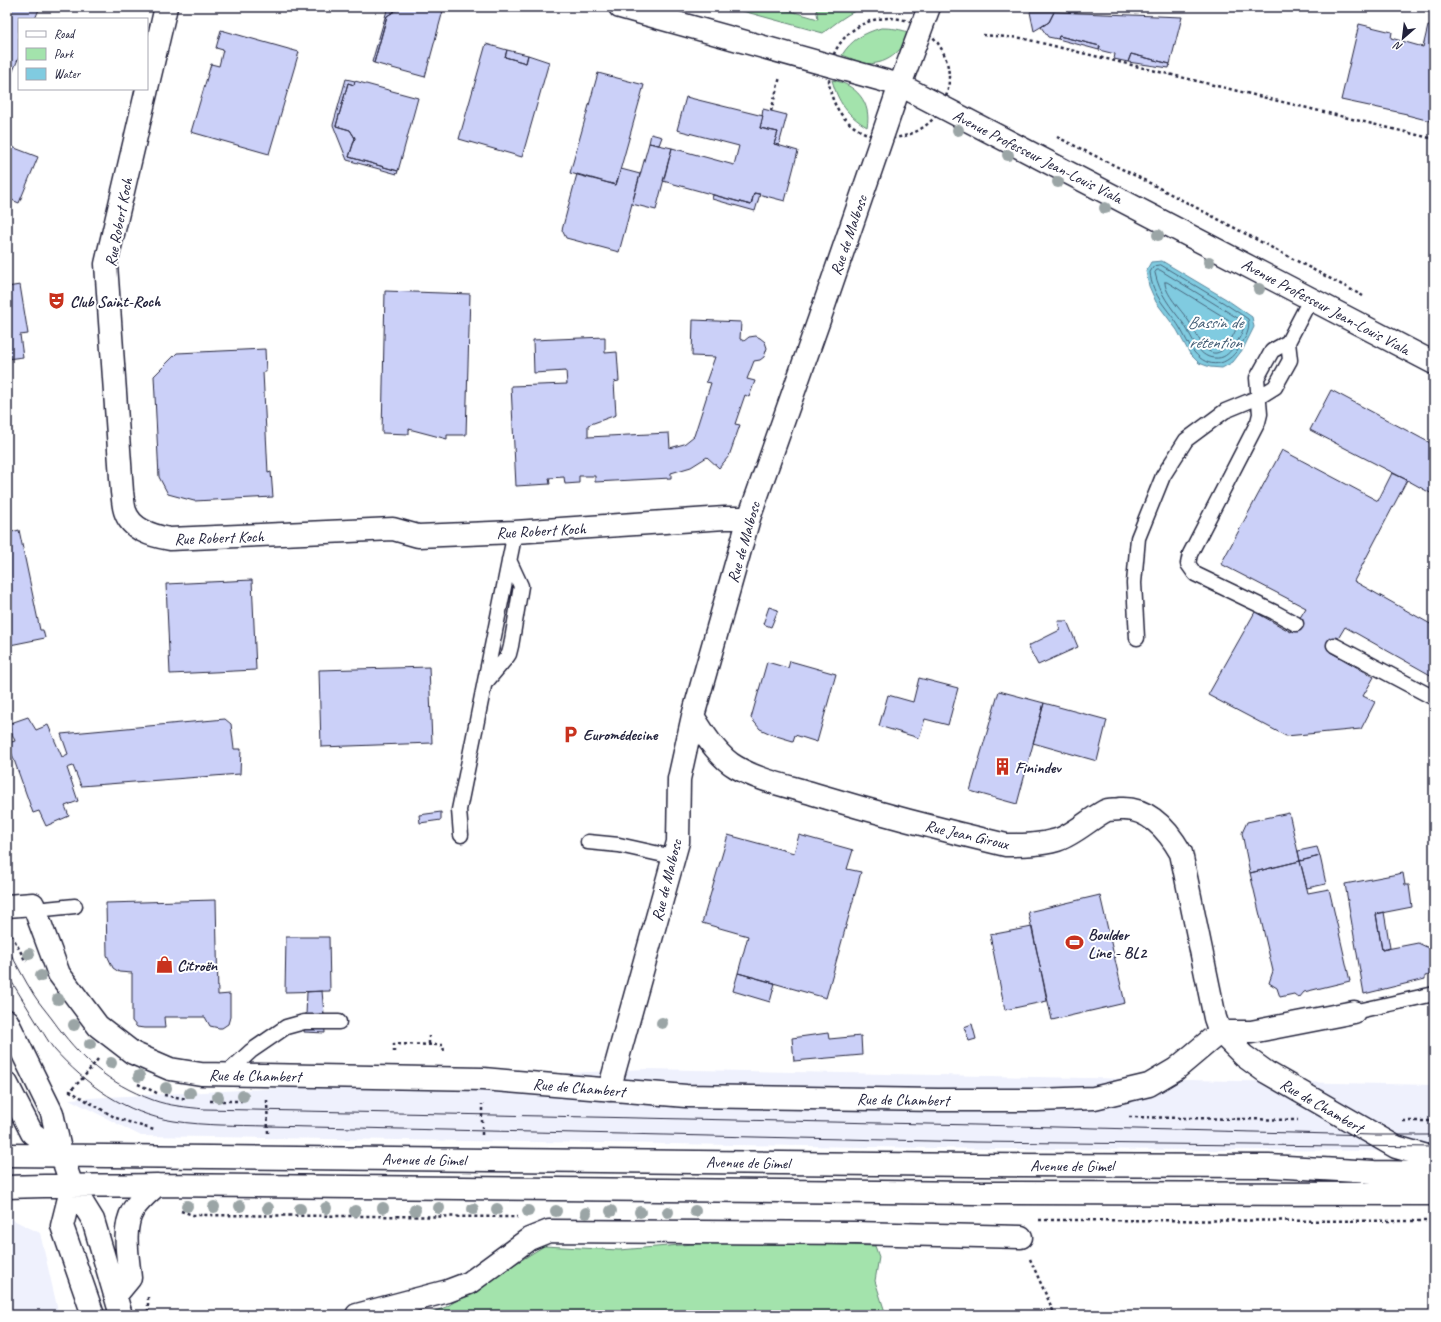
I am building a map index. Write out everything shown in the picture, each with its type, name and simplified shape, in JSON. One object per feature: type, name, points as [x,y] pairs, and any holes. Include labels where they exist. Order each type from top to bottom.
[{"type":"street","name":"Rue Robert Koch","points":[[148,84],[166,7]]},
{"type":"street","name":"Avenue Professeur Jean-Louis Viala","points":[[620,7],[900,85],[1434,363]]},
{"type":"street","name":"Rue de Malbosc","points":[[609,1090],[678,842],[679,780],[694,716],[749,518],[900,85],[929,7]]},
{"type":"street","name":"Rue Robert Koch","points":[[147,90],[106,264],[122,492],[125,510],[132,524],[156,537],[170,539],[393,529],[418,536],[515,532],[725,518],[749,518]]},
{"type":"street","name":"Rue Jean Giroux","points":[[694,716],[699,727],[725,759],[736,767],[754,776],[869,809],[1006,845],[1035,845],[1059,839],[1106,810],[1131,808],[1144,814],[1158,823],[1173,839],[1181,853],[1215,1018],[1220,1032]]},
{"type":"street","points":[[7,906],[33,904],[35,910]]},
{"type":"street","name":"Rue de Chambert","points":[[35,910],[59,974],[98,1026],[133,1053],[170,1069],[201,1074],[483,1080],[686,1096],[938,1100],[1037,1100],[1094,1098],[1149,1084],[1176,1069],[1220,1032],[1244,1056],[1266,1072],[1352,1121],[1373,1135],[1396,1147],[1434,1158]]},
{"type":"street","points":[[1220,1032],[1251,1032],[1354,1012]]},
{"type":"street","points":[[7,1021],[52,1113],[61,1154],[72,1186],[94,1220],[119,1305]]},
{"type":"street","points":[[7,1084],[32,1134],[61,1154]]},
{"type":"street","name":"Avenue de Gimel","points":[[7,1154],[975,1165],[1269,1166],[1374,1172],[1434,1173]]},
{"type":"street","name":"Avenue de Gimel","points":[[7,1187],[43,1185],[157,1185],[977,1193],[1434,1194]]},
{"type":"street","points":[[119,1305],[130,1278],[127,1225],[133,1211],[145,1196],[157,1185]]},
{"type":"street","points":[[72,1186],[62,1226],[92,1315]]},
{"type":"street","points":[[357,1315],[448,1291],[469,1283],[529,1239],[549,1231],[839,1233],[1021,1237]]},
{"type":"lane","points":[[1296,624],[1195,574],[1188,564],[1190,554],[1258,422],[1260,414],[1257,378],[1272,351],[1288,342],[1311,298]]},
{"type":"lane","points":[[1137,638],[1134,583],[1138,538],[1163,476],[1186,440],[1225,411],[1259,397],[1275,387],[1290,360],[1288,342]]},
{"type":"lane","points":[[461,835],[459,810],[485,683],[507,657],[511,646],[521,586],[509,560],[515,532]]},
{"type":"lane","points":[[1334,645],[1434,698]]},
{"type":"lane","points":[[588,842],[619,845],[674,857]]},
{"type":"lane","points":[[35,910],[75,906]]},
{"type":"lane","points":[[1354,1012],[1434,994]]},
{"type":"lane","points":[[225,1074],[251,1051],[286,1027],[304,1022],[339,1022]]},
{"type":"path","points":[[983,35],[1021,38],[1434,139]]},
{"type":"path","points":[[771,111],[781,76]]},
{"type":"path","points":[[1053,135],[1146,181],[1364,296]]},
{"type":"path","points":[[429,1036],[429,1044]]},
{"type":"path","points":[[387,1052],[394,1052],[394,1044],[443,1045],[444,1052],[450,1052]]},
{"type":"path","points":[[98,1059],[83,1078],[70,1091],[116,1118],[156,1131]]},
{"type":"path","points":[[482,1138],[483,1080]]},
{"type":"path","points":[[267,1097],[268,1136]]},
{"type":"path","points":[[1021,1237],[1055,1315]]},
{"type":"shaded area","points":[[646,1069],[1434,1085],[1434,1151],[997,1149],[141,1136],[69,1099]]},
{"type":"shaded area","points":[[7,1217],[40,1233],[59,1315],[7,1315]]},
{"type":"green space","points":[[728,7],[777,7],[818,19],[816,7],[865,7],[848,15],[823,33]]},
{"type":"green space","points":[[881,28],[896,29],[911,33],[898,51],[886,60],[879,63],[863,63],[842,55],[858,38]]},
{"type":"green space","points":[[832,80],[841,82],[855,90],[860,96],[867,110],[867,127],[854,118],[844,107],[837,95]]},
{"type":"green space","points":[[730,1241],[875,1246],[879,1257],[875,1281],[886,1315],[426,1315],[446,1307],[544,1246],[619,1250]]},
{"type":"water","name":"Bassin de rétention","points":[[1162,261],[1226,299],[1252,317],[1254,327],[1243,349],[1233,362],[1222,368],[1210,367],[1199,363],[1190,354],[1177,330],[1156,302],[1149,286],[1146,271],[1151,262]]},
{"type":"building","points":[[7,7],[40,7],[35,18],[18,18],[18,59],[7,85]]},
{"type":"building","points":[[388,7],[401,7],[387,16],[374,63],[372,62]]},
{"type":"building","points":[[401,7],[444,7],[425,77],[374,63],[387,16]]},
{"type":"building","points":[[1030,12],[1054,12],[1049,22],[1034,31]]},
{"type":"building","points":[[1054,12],[1182,17],[1170,64],[1131,54],[1128,62],[1114,59],[1115,54],[1099,50],[1100,46],[1059,36],[1058,39],[1048,37],[1041,27],[1049,22]]},
{"type":"building","points":[[1359,24],[1392,32],[1391,38],[1423,47],[1428,26],[1434,27],[1434,122],[1407,114],[1341,100]]},
{"type":"building","points":[[221,30],[299,52],[269,154],[191,132],[211,64],[219,66],[223,50],[216,48]]},
{"type":"building","points":[[1059,36],[1100,46],[1099,50],[1058,39]]},
{"type":"building","points":[[486,44],[507,50],[505,57],[526,63],[528,55],[549,62],[522,157],[459,139]]},
{"type":"building","points":[[507,50],[528,55],[526,63],[505,57]]},
{"type":"building","points":[[1131,54],[1170,64],[1169,68],[1128,62]]},
{"type":"building","points":[[598,73],[644,85],[616,185],[570,173]]},
{"type":"building","points":[[346,79],[355,81],[354,85],[348,83],[336,126],[350,130],[355,138],[349,157],[398,171],[397,174],[347,160],[333,125]]},
{"type":"building","points":[[355,81],[418,98],[398,171],[349,157],[355,138],[350,130],[336,126],[348,83],[354,85]]},
{"type":"building","points":[[686,97],[763,116],[760,128],[778,132],[774,144],[798,151],[785,201],[754,193],[751,205],[663,181],[672,148],[734,165],[739,146],[677,130]]},
{"type":"building","points":[[763,109],[787,115],[779,145],[774,144],[778,132],[760,128]]},
{"type":"building","points":[[651,134],[662,137],[659,145],[649,143]]},
{"type":"building","points":[[649,143],[672,148],[656,210],[632,204]]},
{"type":"building","points":[[7,145],[38,157],[19,203],[7,198]]},
{"type":"building","points":[[621,169],[640,174],[619,252],[566,238],[562,230],[577,174],[616,185]]},
{"type":"building","points":[[754,193],[760,194],[755,211],[712,199],[713,195],[751,205]]},
{"type":"building","points":[[20,285],[28,334],[20,335],[23,357],[7,359],[7,287]]},
{"type":"building","points":[[385,291],[470,294],[466,435],[447,435],[447,439],[409,429],[409,434],[382,433]]},
{"type":"building","points":[[693,320],[741,322],[740,339],[744,341],[749,337],[756,336],[765,342],[767,348],[764,357],[760,360],[754,361],[747,379],[755,381],[749,397],[745,395],[735,424],[740,425],[729,456],[719,468],[707,457],[691,467],[671,473],[671,478],[595,482],[595,476],[579,476],[579,483],[565,484],[564,477],[549,478],[550,484],[516,486],[511,386],[567,384],[566,371],[534,373],[533,340],[605,337],[605,353],[617,352],[619,381],[614,382],[616,415],[588,425],[588,437],[669,433],[670,448],[684,444],[694,436],[711,383],[706,382],[715,357],[692,356]]},
{"type":"building","points":[[265,349],[266,372],[263,372],[268,473],[271,472],[273,497],[194,501],[168,494],[159,477],[154,376],[177,353]]},
{"type":"building","points":[[1331,390],[1434,445],[1434,495],[1310,430]]},
{"type":"building","points":[[1282,450],[1378,501],[1392,473],[1407,480],[1354,581],[1434,626],[1434,677],[1345,627],[1330,652],[1374,677],[1363,696],[1375,702],[1361,729],[1286,736],[1208,695],[1255,612],[1291,632],[1306,608],[1221,564]]},
{"type":"building","points":[[7,511],[12,532],[19,530],[40,630],[43,630],[45,638],[10,645],[11,650],[7,651]]},
{"type":"building","points":[[252,580],[256,670],[170,674],[166,584]]},
{"type":"building","points":[[769,607],[778,610],[771,627],[763,624]]},
{"type":"building","points":[[1058,621],[1067,621],[1078,647],[1038,665],[1028,646],[1060,630]]},
{"type":"building","points":[[790,661],[836,674],[817,742],[795,735],[793,741],[773,735],[760,729],[751,718],[767,662],[788,668]]},
{"type":"building","points":[[429,667],[432,743],[321,747],[319,670]]},
{"type":"building","points":[[919,678],[958,688],[948,725],[925,719],[919,738],[879,726],[888,695],[913,702]]},
{"type":"building","name":"Finindev","points":[[999,691],[1044,703],[1017,804],[970,791]]},
{"type":"building","points":[[1044,703],[1107,720],[1097,761],[1033,743]]},
{"type":"building","points":[[28,717],[36,730],[48,725],[62,757],[68,754],[61,734],[225,719],[231,724],[234,749],[241,749],[240,774],[81,786],[73,766],[67,768],[78,801],[65,806],[69,816],[46,826],[39,811],[33,813],[8,743],[15,741],[8,724]]},
{"type":"building","points":[[441,812],[441,820],[420,823],[419,815]]},
{"type":"building","points":[[1289,813],[1300,861],[1250,873],[1242,833],[1247,822]]},
{"type":"building","points":[[728,835],[794,853],[799,835],[853,850],[847,869],[861,872],[826,998],[738,973],[748,936],[702,923]]},
{"type":"building","points":[[1317,847],[1320,856],[1300,861],[1298,851]]},
{"type":"building","points":[[1320,856],[1326,884],[1307,888],[1300,861]]},
{"type":"building","points":[[1300,861],[1308,893],[1329,889],[1350,981],[1304,992],[1299,998],[1294,994],[1280,997],[1277,988],[1269,983],[1273,971],[1250,873]]},
{"type":"building","points":[[1403,873],[1405,885],[1409,885],[1412,907],[1376,914],[1382,950],[1418,943],[1431,949],[1434,974],[1425,976],[1425,979],[1364,994],[1345,884]]},
{"type":"building","points":[[1100,895],[1125,1003],[1052,1020],[1028,912]]},
{"type":"building","name":"Citroën","points":[[216,900],[218,995],[230,994],[230,1017],[228,1024],[222,1028],[219,1028],[210,1026],[205,1017],[164,1017],[165,1028],[137,1027],[132,1021],[132,973],[119,972],[113,968],[107,955],[106,903]]},
{"type":"building","points":[[1384,912],[1390,948],[1382,950],[1376,914]]},
{"type":"building","points":[[1032,927],[1047,1001],[1005,1010],[990,935]]},
{"type":"building","points":[[286,937],[329,937],[330,991],[285,992]]},
{"type":"building","points":[[738,973],[775,983],[770,1002],[733,991]]},
{"type":"building","points":[[322,991],[324,1014],[306,1015],[307,992]]},
{"type":"building","points":[[324,1014],[325,1033],[304,1032],[306,1015]]},
{"type":"building","points":[[972,1024],[976,1039],[969,1041],[964,1027]]},
{"type":"building","points":[[828,1033],[829,1039],[861,1036],[862,1055],[794,1061],[792,1038]]},
{"type":"tram line","points":[[7,947],[38,1001],[73,1046],[96,1068],[122,1086],[137,1093],[159,1102],[185,1107],[204,1109],[1373,1135],[1434,1135]]},
{"type":"tram line","points":[[7,974],[52,1047],[79,1074],[108,1096],[139,1112],[186,1123],[209,1125],[975,1142],[1434,1147]]},
{"type":"place","name":"Club Saint-Roch","points":[[57,301]]},
{"type":"place","name":"Euromédecine","points":[[570,734]]},
{"type":"place","name":"Finindev","points":[[1002,767]]},
{"type":"place","name":"Boulder Line - BL2","points":[[1075,943]]},
{"type":"place","name":"Citroën","points":[[164,965]]}]
